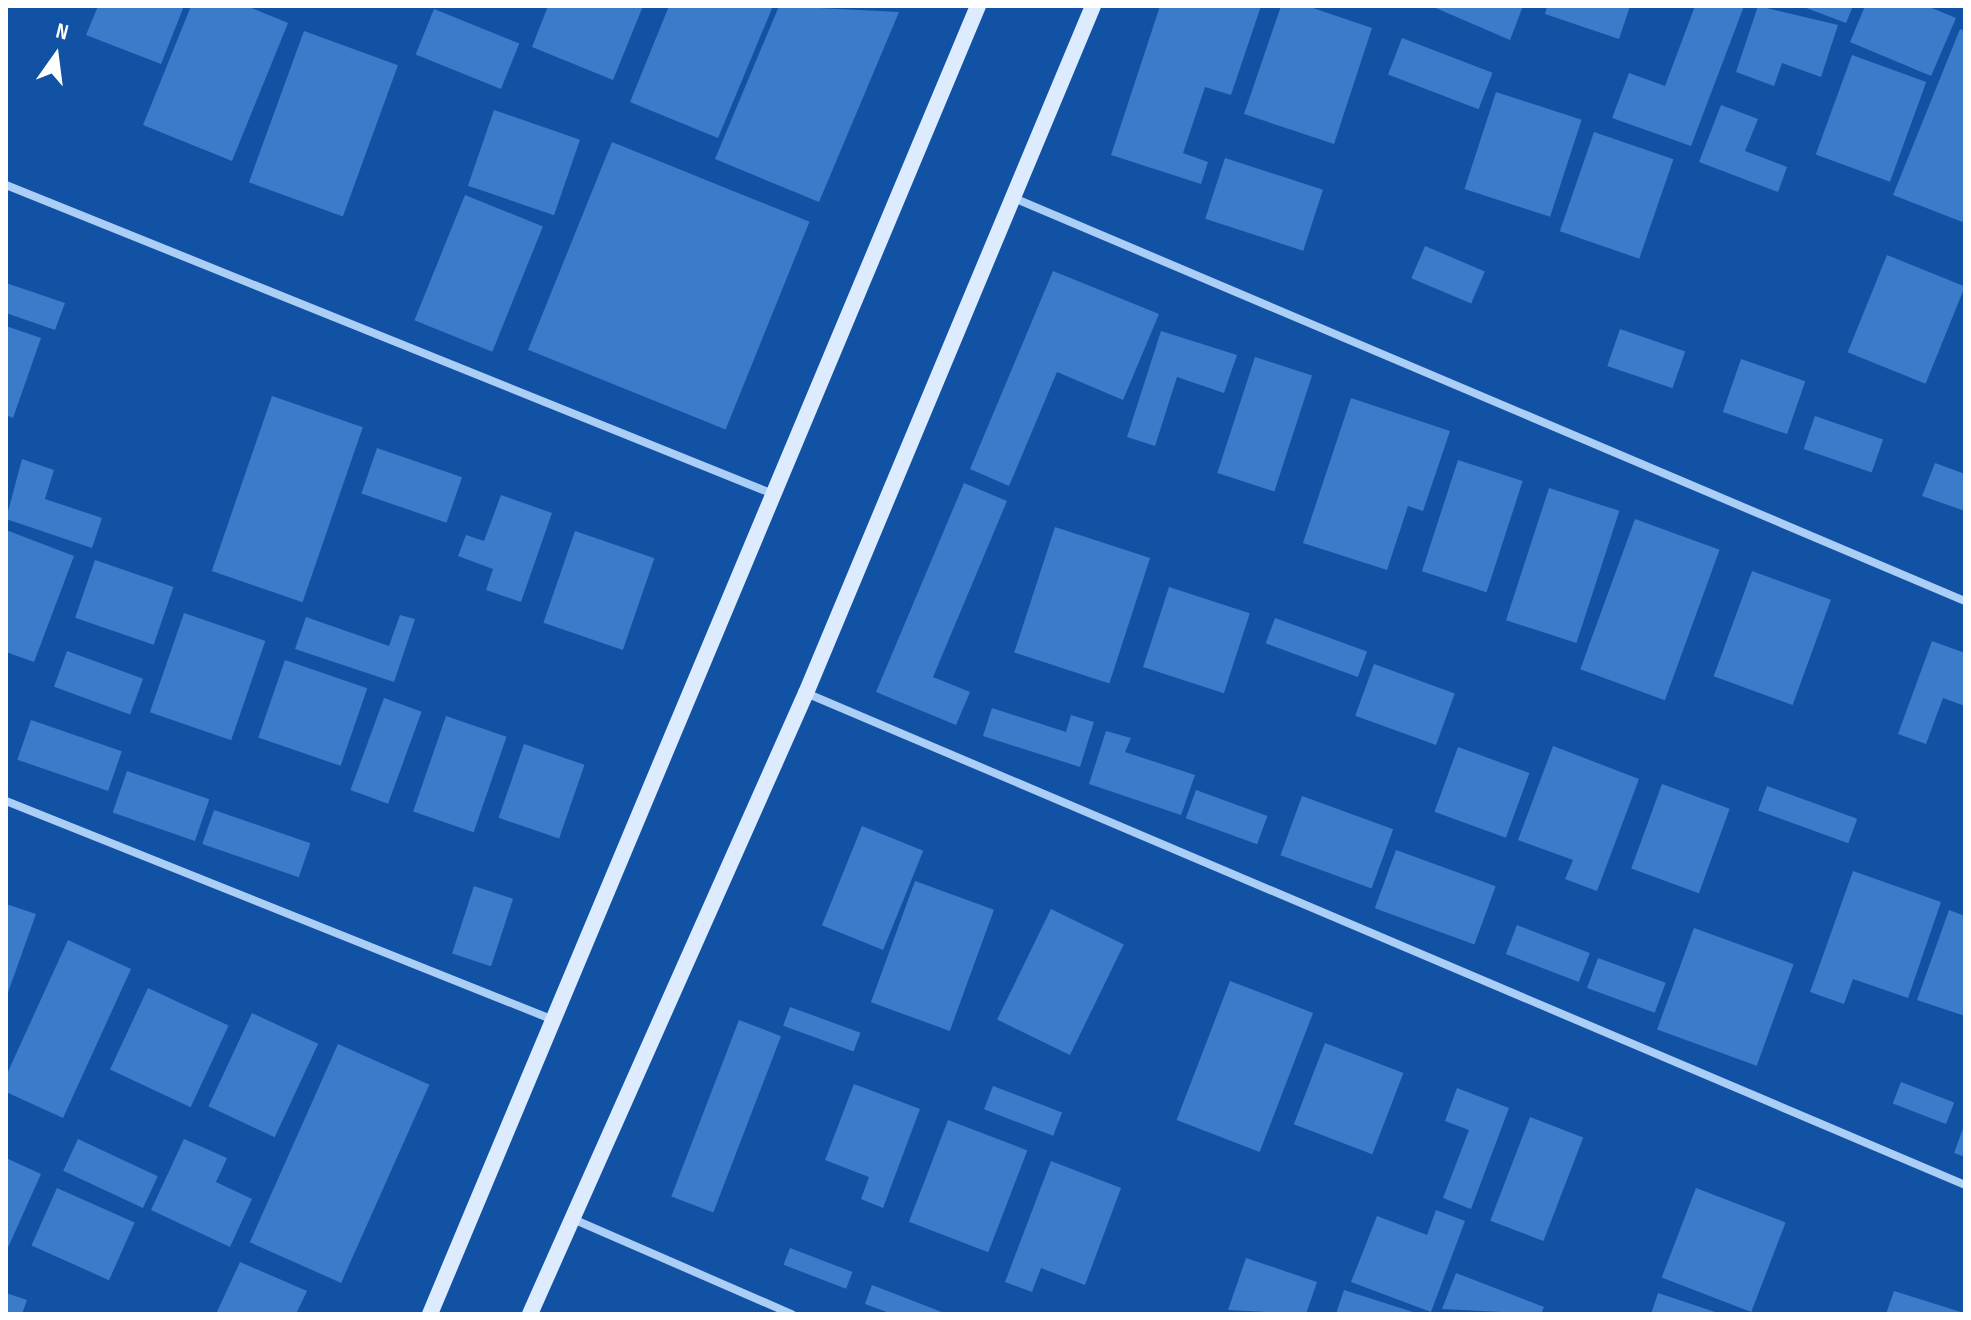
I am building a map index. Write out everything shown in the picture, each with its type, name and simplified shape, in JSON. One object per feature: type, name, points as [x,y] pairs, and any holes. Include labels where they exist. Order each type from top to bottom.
[{"type":"street","points":[[430,1314],[978,6]]},
{"type":"street","points":[[530,1314],[806,693],[1093,6]]},
{"type":"street","points":[[6,185],[775,495]]},
{"type":"street","points":[[1014,198],[1965,601]]},
{"type":"street","points":[[806,693],[1965,1185]]},
{"type":"street","points":[[6,801],[551,1019]]},
{"type":"street","points":[[572,1219],[792,1314]]},
{"type":"building","points":[[98,6],[184,6],[161,64],[86,35]]},
{"type":"building","points":[[191,6],[247,6],[288,23],[232,161],[143,125]]},
{"type":"building","points":[[548,6],[643,6],[613,80],[532,47]]},
{"type":"building","points":[[669,6],[773,6],[718,138],[630,102]]},
{"type":"building","points":[[779,6],[899,12],[819,202],[715,159]]},
{"type":"building","points":[[1160,6],[1261,6],[1231,95],[1205,87],[1183,153],[1208,162],[1201,184],[1111,155]]},
{"type":"building","points":[[1281,6],[1307,6],[1372,28],[1334,144],[1244,114]]},
{"type":"building","points":[[1431,6],[1523,6],[1510,40]]},
{"type":"building","points":[[1547,6],[1630,6],[1619,39],[1545,14]]},
{"type":"building","points":[[1695,6],[1744,6],[1691,146],[1612,118],[1629,73],[1665,86]]},
{"type":"building","points":[[1758,6],[1838,25],[1821,77],[1782,63],[1774,86],[1736,72]]},
{"type":"building","points":[[1801,6],[1853,6],[1846,23]]},
{"type":"building","points":[[1865,6],[1927,6],[1956,18],[1931,76],[1850,42]]},
{"type":"building","points":[[434,9],[519,43],[501,89],[416,54]]},
{"type":"building","points":[[1960,29],[1965,31],[1965,223],[1893,195]]},
{"type":"building","points":[[304,31],[398,65],[343,216],[249,182]]},
{"type":"building","points":[[1402,38],[1493,73],[1479,109],[1388,74]]},
{"type":"building","points":[[1852,55],[1926,82],[1890,182],[1816,155]]},
{"type":"building","points":[[1496,92],[1582,120],[1550,217],[1464,189]]},
{"type":"building","points":[[1721,105],[1758,119],[1745,151],[1787,167],[1778,192],[1699,162]]},
{"type":"building","points":[[494,110],[580,140],[554,215],[468,186]]},
{"type":"building","points":[[1594,132],[1673,159],[1639,259],[1560,231]]},
{"type":"building","points":[[612,142],[809,222],[726,429],[528,350]]},
{"type":"building","points":[[1225,158],[1323,190],[1303,251],[1205,219]]},
{"type":"building","points":[[465,195],[543,226],[492,352],[414,320]]},
{"type":"building","points":[[1425,246],[1485,271],[1471,304],[1411,278]]},
{"type":"building","points":[[1887,255],[1965,286],[1926,384],[1848,352]]},
{"type":"building","points":[[1053,271],[1159,314],[1123,400],[1057,372],[1009,486],[970,469]]},
{"type":"building","points":[[6,283],[65,303],[55,330],[6,313]]},
{"type":"building","points":[[6,326],[41,338],[13,418],[6,415]]},
{"type":"building","points":[[1620,329],[1685,351],[1673,388],[1607,366]]},
{"type":"building","points":[[1161,331],[1237,355],[1224,393],[1177,377],[1155,446],[1127,437]]},
{"type":"building","points":[[1255,357],[1312,376],[1274,492],[1217,473]]},
{"type":"building","points":[[1741,359],[1805,381],[1787,434],[1723,412]]},
{"type":"building","points":[[272,396],[363,427],[303,602],[212,571]]},
{"type":"building","points":[[1351,398],[1450,431],[1423,511],[1408,506],[1387,570],[1303,543]]},
{"type":"building","points":[[1815,416],[1883,439],[1872,473],[1804,449]]},
{"type":"building","points":[[377,448],[462,477],[446,523],[361,493]]},
{"type":"building","points":[[22,459],[54,470],[45,499],[102,518],[92,548],[6,519]]},
{"type":"building","points":[[1458,460],[1523,481],[1487,592],[1422,571]]},
{"type":"building","points":[[1935,463],[1965,474],[1965,511],[1922,496]]},
{"type":"building","points":[[964,483],[1007,501],[933,677],[970,692],[956,725],[876,692]]},
{"type":"building","points":[[1549,488],[1619,511],[1576,643],[1506,620]]},
{"type":"building","points":[[501,495],[552,513],[521,602],[486,590],[493,569],[458,556],[466,535],[484,541]]},
{"type":"building","points":[[1635,519],[1720,550],[1665,700],[1580,669]]},
{"type":"building","points":[[1055,527],[1150,558],[1109,683],[1014,653]]},
{"type":"building","points":[[6,530],[74,556],[34,662],[6,652]]},
{"type":"building","points":[[575,531],[654,558],[623,650],[543,623]]},
{"type":"building","points":[[95,560],[173,587],[154,645],[75,618]]},
{"type":"building","points":[[1752,571],[1831,600],[1793,705],[1714,676]]},
{"type":"building","points":[[1169,587],[1250,613],[1224,693],[1143,667]]},
{"type":"building","points":[[184,613],[265,641],[231,740],[150,712]]},
{"type":"building","points":[[400,615],[415,619],[394,682],[295,649],[306,617],[389,646]]},
{"type":"building","points":[[1275,618],[1367,652],[1358,677],[1266,643]]},
{"type":"building","points":[[1932,641],[1965,653],[1965,706],[1943,698],[1926,744],[1898,734]]},
{"type":"building","points":[[67,651],[143,679],[130,714],[54,687]]},
{"type":"building","points":[[285,660],[367,688],[341,766],[258,738]]},
{"type":"building","points":[[1374,664],[1455,693],[1436,745],[1355,716]]},
{"type":"building","points":[[384,698],[422,712],[388,804],[350,790]]},
{"type":"building","points":[[992,708],[1066,732],[1071,715],[1094,722],[1080,767],[983,736]]},
{"type":"building","points":[[446,716],[507,737],[474,832],[413,811]]},
{"type":"building","points":[[31,720],[122,751],[108,791],[17,760]]},
{"type":"building","points":[[1106,731],[1131,738],[1125,752],[1195,775],[1181,815],[1089,784]]},
{"type":"building","points":[[524,744],[585,765],[559,839],[499,818]]},
{"type":"building","points":[[1553,746],[1639,779],[1597,891],[1565,879],[1573,860],[1518,840]]},
{"type":"building","points":[[1458,747],[1529,773],[1506,838],[1434,812]]},
{"type":"building","points":[[127,771],[209,799],[195,841],[113,813]]},
{"type":"building","points":[[1662,784],[1730,809],[1699,893],[1631,869]]},
{"type":"building","points":[[1767,786],[1857,819],[1848,843],[1758,810]]},
{"type":"building","points":[[1196,790],[1267,816],[1257,844],[1186,818]]},
{"type":"building","points":[[1302,796],[1393,829],[1372,888],[1280,855]]},
{"type":"building","points":[[214,810],[310,843],[299,877],[202,844]]},
{"type":"building","points":[[862,826],[923,851],[883,950],[822,925]]},
{"type":"building","points":[[1396,850],[1496,886],[1474,945],[1375,908]]},
{"type":"building","points":[[1853,871],[1941,902],[1908,998],[1853,979],[1844,1004],[1810,992]]},
{"type":"building","points":[[915,881],[994,910],[950,1031],[871,1002]]},
{"type":"building","points":[[474,886],[513,899],[491,966],[452,954]]},
{"type":"building","points":[[6,904],[36,914],[6,998]]},
{"type":"building","points":[[1051,909],[1124,945],[1070,1055],[997,1020]]},
{"type":"building","points":[[1949,910],[1965,916],[1965,1016],[1917,1000]]},
{"type":"building","points":[[1517,925],[1590,953],[1579,982],[1506,954]]},
{"type":"building","points":[[1694,928],[1794,964],[1757,1066],[1657,1029]]},
{"type":"building","points":[[68,940],[131,969],[63,1118],[6,1092],[6,1076]]},
{"type":"building","points":[[1598,958],[1666,983],[1655,1013],[1587,988]]},
{"type":"building","points":[[1230,981],[1313,1013],[1260,1152],[1177,1120]]},
{"type":"building","points":[[148,988],[229,1026],[191,1107],[110,1070]]},
{"type":"building","points":[[790,1007],[860,1033],[854,1051],[783,1026]]},
{"type":"building","points":[[252,1013],[318,1044],[275,1137],[208,1106]]},
{"type":"building","points":[[739,1020],[781,1036],[713,1213],[671,1196]]},
{"type":"building","points":[[1325,1043],[1403,1073],[1372,1154],[1294,1124]]},
{"type":"building","points":[[338,1044],[429,1085],[341,1283],[250,1242]]},
{"type":"building","points":[[1901,1082],[1954,1102],[1946,1124],[1893,1103]]},
{"type":"building","points":[[854,1084],[920,1109],[883,1208],[861,1199],[869,1177],[825,1160]]},
{"type":"building","points":[[993,1086],[1062,1113],[1053,1136],[984,1109]]},
{"type":"building","points":[[1457,1088],[1509,1108],[1471,1209],[1443,1198],[1469,1130],[1445,1121]]},
{"type":"building","points":[[1530,1117],[1583,1137],[1543,1241],[1490,1221]]},
{"type":"building","points":[[948,1120],[1027,1150],[988,1252],[909,1222]]},
{"type":"building","points":[[1965,1123],[1965,1157],[1954,1153]]},
{"type":"building","points":[[78,1139],[158,1176],[143,1208],[63,1171]]},
{"type":"building","points":[[184,1139],[227,1158],[216,1182],[252,1199],[230,1247],[151,1210]]},
{"type":"building","points":[[6,1158],[41,1174],[6,1252]]},
{"type":"building","points":[[1051,1161],[1121,1188],[1085,1285],[1041,1268],[1032,1292],[1005,1282]]},
{"type":"building","points":[[57,1188],[135,1223],[109,1280],[31,1246]]},
{"type":"building","points":[[1696,1188],[1786,1222],[1751,1312],[1662,1278]]},
{"type":"building","points":[[1436,1210],[1465,1221],[1431,1312],[1351,1282],[1377,1216],[1427,1235]]},
{"type":"building","points":[[790,1248],[853,1272],[846,1289],[784,1265]]},
{"type":"building","points":[[1246,1258],[1317,1282],[1306,1314],[1228,1310]]},
{"type":"building","points":[[240,1262],[307,1291],[296,1314],[216,1314]]},
{"type":"building","points":[[1456,1273],[1544,1307],[1541,1314],[1442,1309]]},
{"type":"building","points":[[872,1285],[947,1314],[892,1314],[865,1304]]},
{"type":"building","points":[[1344,1290],[1416,1313],[1416,1314],[1336,1314]]},
{"type":"building","points":[[1894,1291],[1964,1313],[1964,1314],[1886,1314]]},
{"type":"building","points":[[6,1293],[27,1300],[22,1314],[6,1314]]},
{"type":"building","points":[[1658,1293],[1718,1313],[1718,1314],[1651,1314]]}]
